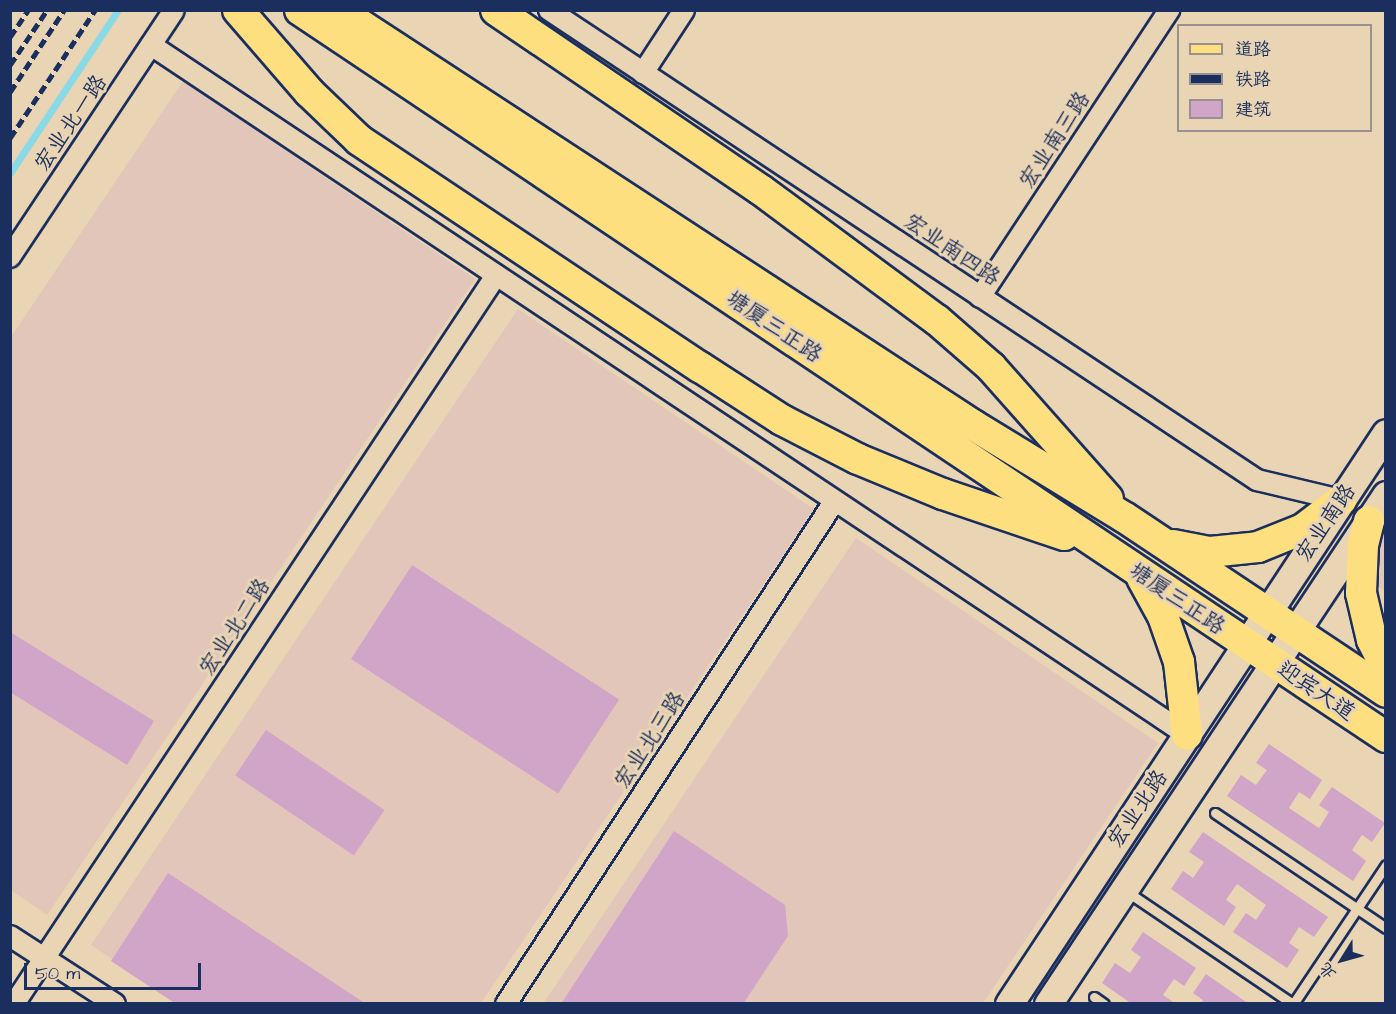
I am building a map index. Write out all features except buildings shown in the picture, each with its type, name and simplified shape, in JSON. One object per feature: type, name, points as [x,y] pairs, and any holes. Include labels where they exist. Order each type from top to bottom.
[{"type":"main road","points":[[238,10],[317,101],[359,140],[782,420],[858,459],[943,494],[1101,548]]},
{"type":"main road","name":"塘厦三正路","points":[[300,10],[332,19],[982,431],[1124,517],[1266,613]]},
{"type":"main road","points":[[496,10],[752,183],[937,320],[990,367],[1124,517]]},
{"type":"main road","name":"塘厦三正路","points":[[332,19],[1245,645]]},
{"type":"main road","name":"宏业南路","points":[[1266,613],[1386,433]]},
{"type":"main road","name":"宏业南路","points":[[1295,633],[1386,495]]},
{"type":"main road","points":[[1163,543],[1210,552],[1258,547],[1303,529],[1341,500]]},
{"type":"main road","points":[[1369,521],[1363,544],[1361,593],[1372,640],[1386,668]]},
{"type":"main road","points":[[1139,573],[1163,616],[1177,654],[1184,686],[1186,735]]},
{"type":"main road","name":"迎宾大道","points":[[1266,613],[1386,692]]},
{"type":"main road","name":"宏业北路","points":[[1009,1004],[1266,613]]},
{"type":"main road","name":"宏业北路","points":[[1048,1004],[1295,633]]},
{"type":"main road","name":"迎宾大道","points":[[1245,645],[1386,737]]},
{"type":"street","name":"宏业北一路","points":[[10,257],[174,10]]},
{"type":"street","name":"宏业南四路","points":[[549,10],[1257,480],[1341,500]]},
{"type":"street","points":[[643,72],[684,10]]},
{"type":"street","name":"宏业南三路","points":[[980,297],[1169,10]]},
{"type":"street","points":[[151,45],[495,277],[1186,735]]},
{"type":"street","name":"宏业北二路","points":[[14,1004],[495,277]]},
{"type":"street","name":"宏业北三路","points":[[506,1004],[834,502]]},
{"type":"street","points":[[10,936],[115,1004]]},
{"type":"lane","points":[[1215,813],[1386,928]]},
{"type":"lane","points":[[1124,890],[1293,1003],[1386,865]]},
{"type":"lane","points":[[1094,997],[1104,1004]]},
{"type":"shaded area","points":[[183,81],[475,279],[47,915],[11,890],[11,337]]},
{"type":"shaded area","points":[[518,309],[814,509],[481,1003],[178,1003],[91,945]]},
{"type":"shaded area","points":[[1385,534],[1385,591],[1359,573]]},
{"type":"shaded area","points":[[856,538],[1158,743],[983,1003],[543,1004]]},
{"type":"waterway","points":[[10,173],[118,10]]},
{"type":"railway","points":[[10,37],[28,10]]},
{"type":"railway","points":[[10,65],[47,10]]},
{"type":"railway","points":[[10,92],[64,10]]},
{"type":"railway","points":[[10,138],[95,10]]}]
